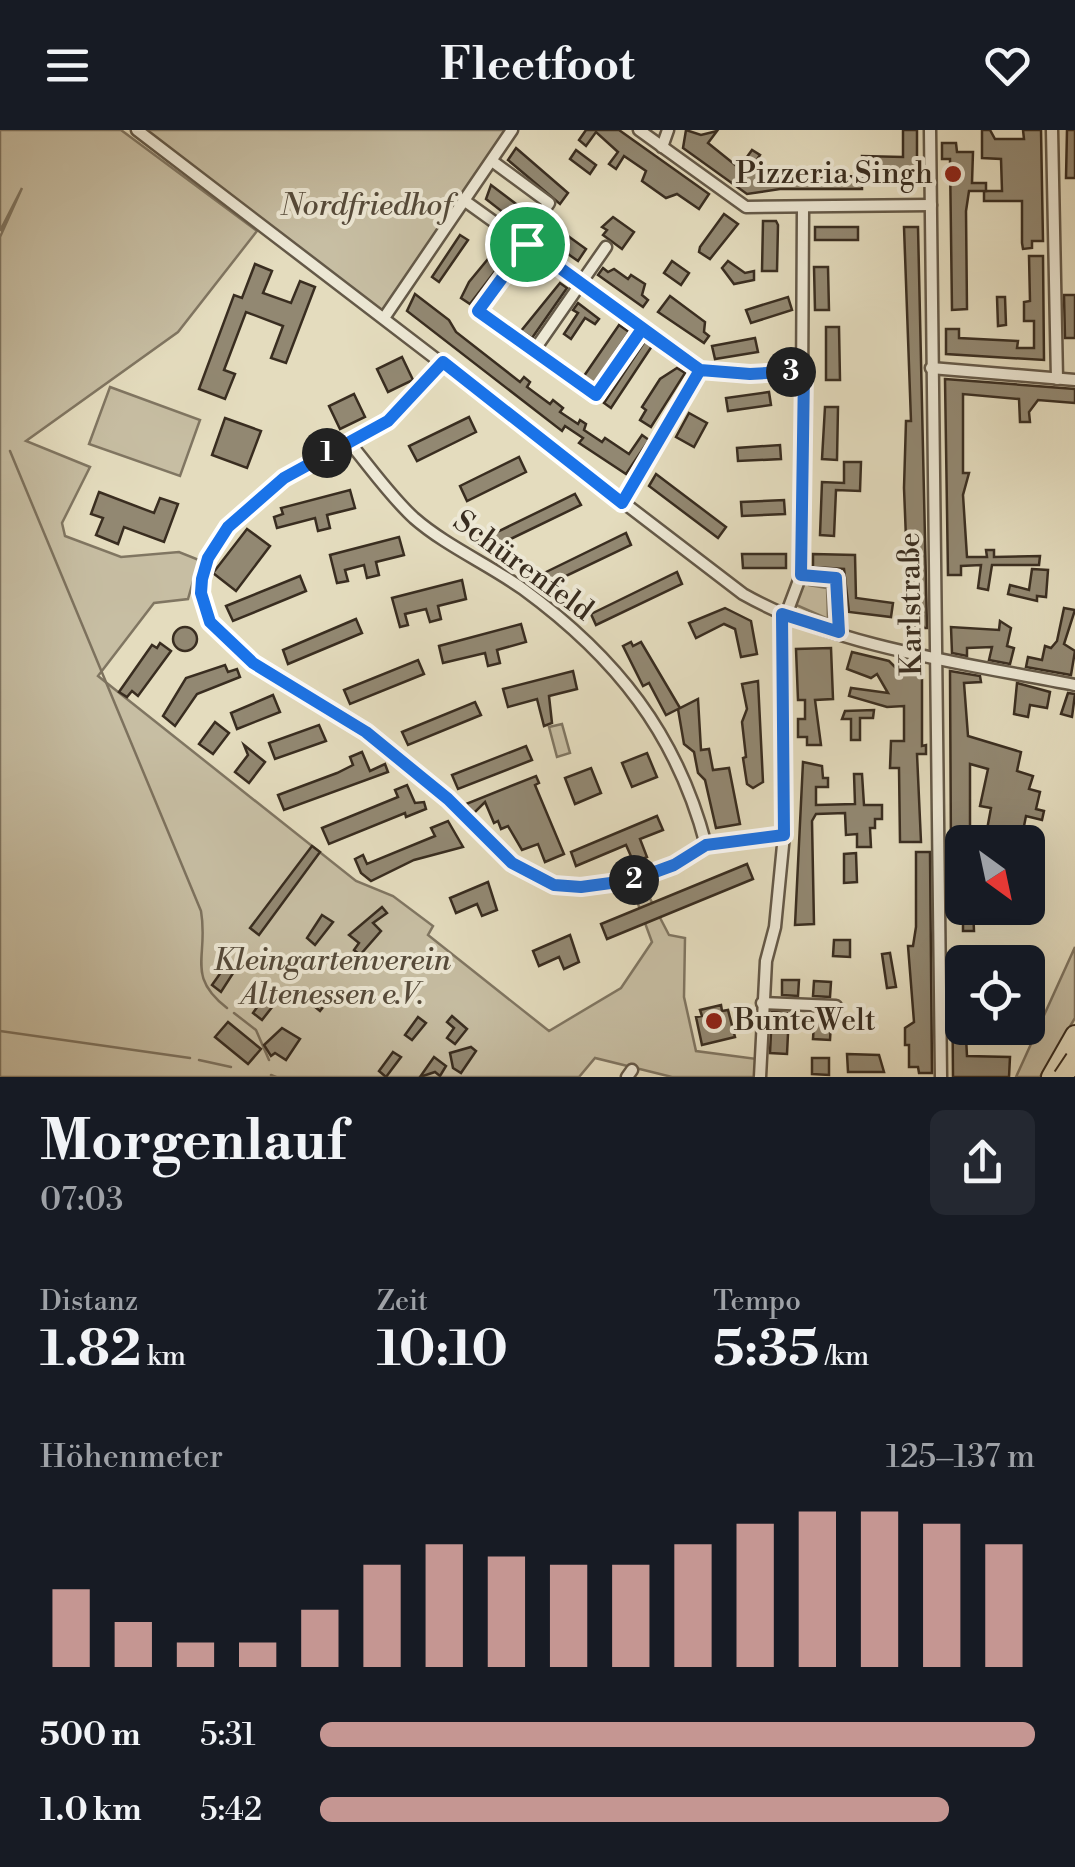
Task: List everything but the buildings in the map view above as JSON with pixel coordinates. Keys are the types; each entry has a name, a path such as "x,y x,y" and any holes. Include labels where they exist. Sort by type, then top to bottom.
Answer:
{"highway":[{"path":"1063,1077 1075,1035"},
{"path":"1051,1077 1070,1056"}],"street":[{"path":"137,130 743,594 784,614 839,632 936,658 1075,685"},
{"path":"384,318 512,130"},
{"path":"639,130 746,207 803,210 931,204"},
{"path":"662,147 668,130"},
{"name":"Karlstraße","path":"930,130 941,1077"},
{"path":"1052,130 1057,379"},
{"path":"492,162 548,203 478,311 596,395 642,329"},
{"path":"465,201 700,370 750,374 804,371"},
{"path":"760,1077 766,961 775,926 784,835 784,614 801,575 803,210"},
{"path":"534,352 606,246"},
{"path":"443,362 399,412 260,496 217,541 208,558 201,593 210,622 253,663 366,732 448,799 512,863 554,885 614,884 654,874 706,845 784,835"},
{"path":"931,368 1075,380"},
{"path":"622,503 700,370"},
{"name":"Schürenfeld","path":"349,442 414,518 524,590 625,683 676,757 691,790 706,845"},
{"path":"801,575 836,578 839,632"},
{"path":"762,1003 836,1006"}],"green space":[{"name":"Kleingartenverein Altenessen e.V.","path":"0,130 121,130 257,231 178,332 26,441 90,467 62,523 65,536 121,557 179,552 199,560 188,599 154,603 98,676 356,881 393,896 433,926 428,935 549,1031 621,988 652,942 634,893 645,889 669,935 685,938 684,997 696,1051 757,1059 755,1077 672,1077 595,1058 579,1077 0,1077 0,237 22,188 0,231"},
{"name":"Nordfriedhof","path":"138,130 510,130 383,314"},
{"path":"110,387 200,420 180,476 89,444"},
{"path":"803,578 809,585 827,588 828,619 794,604"},
{"path":"562,724 570,753 557,757 549,727"},
{"path":"1075,947 1075,1018 1040,1077 1016,1077 1031,1045 1045,1045 1045,1013"}],"waterway":[{"path":"10,451 201,911 202,975 214,996 227,1008"},
{"path":"234,1013 256,1030 269,1060"},
{"path":"0,1031 190,1058"},
{"path":"199,1060 231,1067"},
{"path":"271,1075 276,1077"}],"place":[{"name":"Pizzeria Singh","path":"953,174"},
{"name":"BunteWelt","path":"714,1021"}],"route":[{"path":"527,244 478,311 596,395 642,329 700,370 750,374 804,371 801,575 836,578 839,632 782,614 784,835 706,845 654,874 614,884 554,885 512,863 448,799 366,732 235,650 210,622 201,593 208,558 217,541 248,506 316,459 388,421 412,400 443,362 622,503 700,370 527,244"}]}
